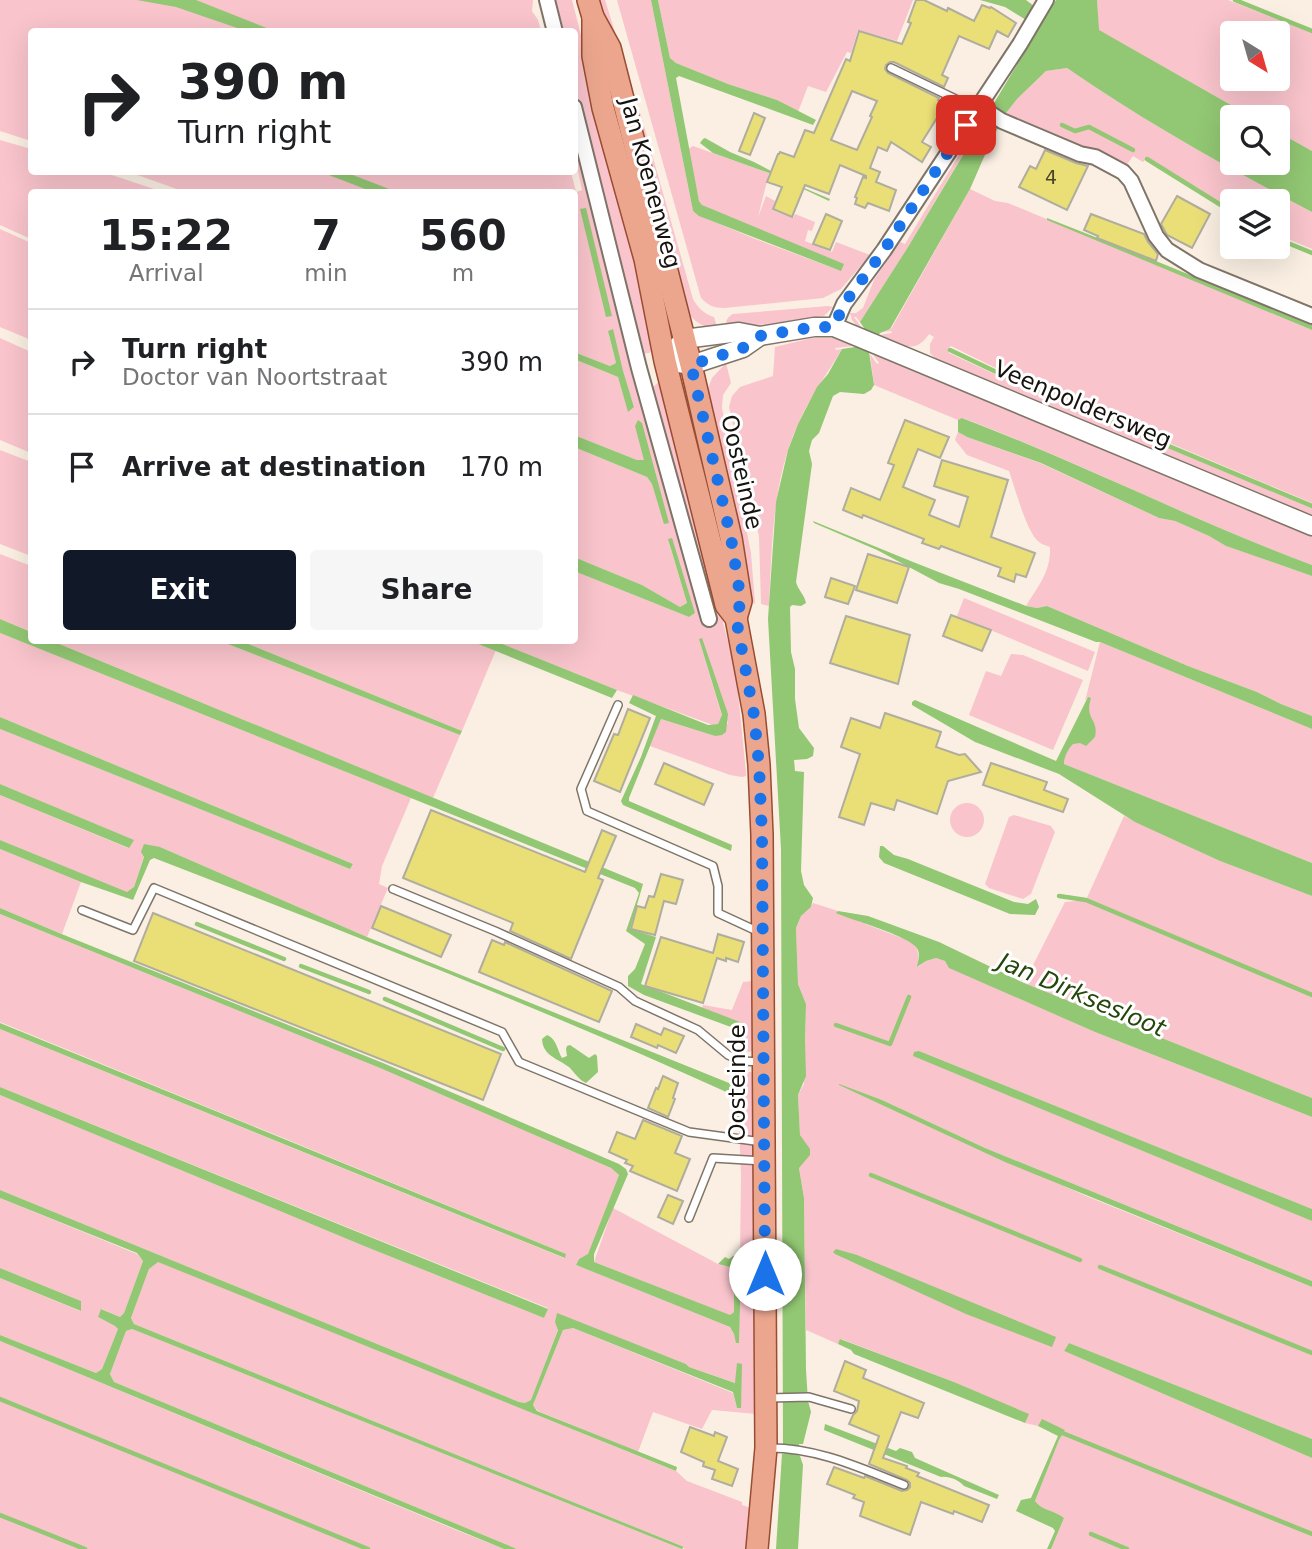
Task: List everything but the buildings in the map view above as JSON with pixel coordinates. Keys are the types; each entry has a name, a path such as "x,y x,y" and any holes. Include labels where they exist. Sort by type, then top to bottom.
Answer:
{"main road":[{"name":"Jan Koenenweg","path":"590,8 610,48 684,339"},
{"name":"Jan Koenenweg","path":"590,8 593,56 603,108 645,259 666,361"},
{"name":"Oosteinde","path":"684,339 731,538 741,601 736,618 754,715 759,765 764,1152 776,1448 757,1549"},
{"name":"Oosteinde","path":"666,361 726,605 736,618"}],"street":[{"path":"547,0 554,28"},
{"path":"666,361 684,339 739,332 760,336 814,327 834,327 844,304 983,109 1042,7"},
{"path":"983,109 1002,121 1080,154 1095,157 1123,172 1131,181 1156,236 1167,250 1184,261 1199,270 1312,316"},
{"path":"578,123 639,368 709,619"},
{"name":"Veenpoldersweg","path":"834,327 1312,526"},
{"path":"639,368 666,361 691,365 743,348 760,336"}],"lane":[{"path":"891,68 966,104 983,109"},
{"path":"618,705 581,789 587,811 713,866 719,886 718,913 762,933"},
{"path":"82,910 133,930 154,888 502,1032 519,1062 689,1132 764,1152"},
{"path":"393,889 619,987 635,1001 698,1030 728,1055 741,1061 763,1062"},
{"path":"689,1218 713,1158 764,1152"},
{"path":"773,1398 809,1397 850,1409"},
{"path":"776,1448 828,1456 904,1485"}],"shaded area":[{"path":"0,0 533,0 532,11 540,28 28,28 28,140 0,131"},
{"path":"137,0 196,0 266,28 237,28 176,7"},
{"path":"551,0 572,0 641,269 657,347 649,353 641,354 578,106 578,28 558,28"},
{"path":"600,0 605,0 693,299 702,310 714,317 718,330 695,320 679,301 638,120"},
{"path":"617,0 651,0 693,211 753,238 841,271 702,205 688,149 693,146 769,173 758,217 766,196 775,201 772,210 793,218 795,214 815,222 812,231 808,230 805,241 832,252 836,242 870,255 841,289 823,298 724,308 711,306 701,298"},
{"path":"651,0 658,0 670,58 676,63 777,100 816,120 813,125 679,76 676,78 699,201 702,205 844,264 841,271 699,216 693,211"},
{"path":"658,0 913,0 897,41 858,30 851,53 847,52 826,92 808,86 798,112 777,100 676,63 670,58"},
{"path":"980,0 1026,0 1046,15 1056,0 1097,0 1099,30 1231,105 1220,105 1220,163 1126,107 1067,68 1046,71 1003,117 970,189 890,329 880,333 869,352 874,385 871,390 864,394 840,392 833,396 819,433 812,440 809,451 812,464 796,582 806,603 790,607 791,652 795,669 799,728 814,748 813,756 794,760 795,771 804,772 801,871 804,885 813,898 811,907 801,916 796,928 798,984 806,1004 806,1076 798,1095 800,1135 810,1149 810,1155 799,1168 804,1198 806,1370 811,1412 803,1444 799,1444 798,1455 803,1465 798,1549 776,1549 782,1454 786,1453 786,1445 783,1444 781,849 768,619 776,502 788,450 817,387 842,349 855,347 864,328 860,322 1039,28 1005,7"},
{"path":"1097,0 1228,0 1281,21 1220,21 1220,91 1290,91 1290,24 1312,33 1312,151 1290,139 1290,105 1231,105 1098,30"},
{"path":"1067,68 1126,107 1220,163 1220,175 1242,175 1268,189 1220,189 1220,203 1147,158 1143,162 1133,156 1125,167 1003,117 1046,71"},
{"path":"982,117 985,117 860,322 854,317 862,328 859,329 850,313 856,313 863,308 874,280 900,242 905,244"},
{"path":"705,138 830,199 829,201 769,173 713,153 700,143"},
{"path":"1290,139 1312,151 1312,212 1290,200 1290,189 1268,189 1242,175 1290,175"},
{"path":"0,140 28,148 28,175 112,175 154,189 28,189 28,238 0,225"},
{"path":"578,144 650,396 653,387 661,380 736,673 746,776 730,775 650,746 661,719 715,736 728,723 699,639 722,716 718,724 713,725 502,644 578,644 578,573 689,617 695,613 668,540 687,603 680,607 642,585 578,559 578,449 647,477 652,484 664,524 635,426 645,460 637,460 578,437 578,361 618,377 628,411 634,406 608,332 616,363 610,366 578,354 578,191 582,190 578,172"},
{"path":"137,175 572,175 575,189 177,189"},
{"path":"329,175 353,175 389,189 365,189"},
{"path":"970,189 1312,330 1312,503 1020,380 951,346 948,348 949,353 1029,390 1312,508 1312,517 938,361 930,353 930,344 934,337 929,334 924,341 912,346 900,345 880,336 892,333 880,332 891,329"},
{"path":"1290,200 1312,212 1312,249 1290,240"},
{"path":"586,208 612,316 606,317 580,209"},
{"path":"1047,220 1312,325 1312,330"},
{"path":"0,229 28,242 28,339 0,327"},
{"path":"833,307 824,316 726,327 727,319 733,314"},
{"path":"613,329 634,407 628,412 618,377 578,361 578,354 610,366 616,363 608,331"},
{"path":"0,338 28,351 28,452 0,440"},
{"path":"812,338 835,338 854,344 835,348 842,349 808,404 789,446 775,513 769,606 761,604 759,536 729,407 732,396 740,387 773,376 775,347"},
{"path":"873,351 1312,535 1312,565 1224,530 1007,435 963,418 958,420 874,385 870,354 877,364 879,363"},
{"path":"726,363 731,383 723,395 722,408 751,553 755,604 749,599 707,391 712,378"},
{"path":"962,418 1312,565 1312,576 1226,546 1209,536 1175,521 1159,518 1041,463 967,437 958,432 958,420"},
{"path":"638,420 642,423 669,523 664,524 652,484 647,477 578,449 578,437 637,460 644,460 635,426"},
{"path":"958,432 1040,463 1159,518 1175,521 1209,536 1226,546 1312,576 1312,716 1047,606 1026,606 1046,571 1050,547 1039,542 1032,533 1009,471 967,455 955,440"},
{"path":"0,450 28,461 28,555 0,544"},
{"path":"813,521 1026,606 1047,606 1257,692 1312,716 1312,729 1100,642 939,583 877,550"},
{"path":"672,538 695,613 689,617 578,573 578,559 642,585 680,607 687,603 668,539"},
{"path":"0,554 28,565 28,631 0,619"},
{"path":"964,598 1095,652 1088,671 957,616"},
{"path":"0,619 28,631 28,644 59,644 643,884 630,929 656,937 641,984 740,1022 746,1030 746,1051 741,1051 739,1030 644,995 628,986 628,976 635,969 645,944 626,931 639,893 635,888 0,633"},
{"path":"0,633 411,798 382,866 379,884 388,888 367,937 160,847 144,856 134,887 127,893 0,840 0,795 128,848 133,840 0,784 0,729 350,869 353,864 0,717"},
{"path":"702,638 728,714 726,732 715,736 661,719 629,801 732,845 731,851 623,805 621,801 656,716 629,703 633,695 708,725 718,724 722,715 699,639"},
{"path":"1100,642 1312,729 1312,863 1064,764 1069,748 1073,743 1080,743 1093,721 1088,714 1088,697 1085,701"},
{"path":"59,644 228,644 460,735 433,798"},
{"path":"228,644 248,644 462,731 460,735"},
{"path":"248,644 481,644 496,650 462,731"},
{"path":"478,644 502,644 617,690 612,698"},
{"path":"1011,654 1023,655 1083,680 1053,750 969,715 986,671 1001,676"},
{"path":"1088,697 1091,698 1089,711 1095,726 1095,737 1086,746 1073,744 1064,764 1312,863 1312,896 1220,861 1135,822 1059,774 975,742 912,705 915,700 1056,761"},
{"path":"0,717 353,864 350,869 0,729"},
{"path":"0,784 134,840 129,848 0,795"},
{"path":"967,803 979,808 984,820 979,832 967,837 955,832 950,820 955,808"},
{"path":"1014,815 1051,826 1055,832 1031,894 1023,899 989,888 985,884 1009,817"},
{"path":"1124,816 1220,861 1312,896 1312,1098 1024,983 1065,902 1086,900"},
{"path":"0,840 127,892 134,887 144,857 141,852 144,844 160,847 367,937 729,1083 740,1079 740,1072 747,1072 746,1097 739,1102 739,1125 734,1125 733,1095 445,972 154,858 150,860 133,900 0,849"},
{"path":"880,846 894,855 1014,902 1028,904 1036,899 1039,907 1035,915 1010,914 884,863 879,857"},
{"path":"0,849 81,882 62,934 0,908"},
{"path":"813,903 912,942 917,951 918,967 936,958 945,961 950,968 1095,1032 1312,1117 1312,1209 919,1051 914,1056 1312,1221 1312,1281 985,1148 882,1100 839,1085 1086,1196 1312,1287 1312,1439 1069,1343 1064,1351 1312,1458 1312,1549 1051,1549 1064,1518 1041,1507 1035,1501 1065,1430 1042,1420 1038,1426 1025,1423 1028,1414 954,1382 841,1339 838,1344 806,1330 804,1198 799,1168 802,1140 798,1095 804,1084 806,1004 798,984 796,928 801,916"},
{"path":"0,908 383,1063 619,1164 628,1174 594,1254 594,1262 730,1315 734,1312 734,1272 730,1267 718,1264 725,1257 729,1259 739,1256 739,1343 736,1343 730,1327 576,1265 579,1259 588,1254 619,1175 611,1168 380,1068 0,914"},
{"path":"838,911 868,916 939,942 1024,983 1312,1098 1312,1117 1095,1032 949,968 945,961 936,958 917,967 919,952 914,945 894,934 836,913"},
{"path":"0,914 380,1068 611,1168 619,1175 588,1255 579,1259 576,1265 730,1327 739,1343 739,1102 746,1097 747,1072 751,1072 755,1076 757,1414 712,1410 702,1429 653,1412 638,1452 538,1411 533,1405 563,1330 573,1328 733,1393 737,1408 736,1383 557,1314 558,1329 531,1401 519,1402 0,1190 0,1095 544,1318 548,1308 0,1087 0,1029 564,1258 566,1254 0,1022"},
{"path":"753,981 755,1048 750,1052 746,1051 746,1030 702,1008 703,1005 732,1010 743,982"},
{"path":"0,1023 566,1254 565,1258 0,1029"},
{"path":"547,1035 555,1042 562,1058 567,1056 566,1049 570,1045 589,1058 595,1054 598,1072 586,1083 583,1081 569,1067 548,1053 542,1039"},
{"path":"919,1051 1312,1209 1312,1221 913,1056 914,1052"},
{"path":"839,1084 882,1100 985,1148 1312,1281 1312,1287 1005,1162"},
{"path":"0,1087 548,1309 544,1318 364,1246 0,1095"},
{"path":"0,1190 519,1402 531,1400 558,1330 555,1322 557,1313 735,1383 737,1363 742,1364 741,1408 737,1408 733,1392 573,1328 563,1330 533,1405 537,1411 677,1467 676,1471 158,1262 149,1269 131,1318 134,1324 684,1547 682,1549 132,1329 126,1331 110,1374 114,1382 517,1549 504,1549 0,1341 0,1335 96,1373 102,1369 118,1329 98,1317 101,1309 120,1317 124,1313 143,1261 137,1253 0,1198"},
{"path":"0,1198 137,1254 143,1261 124,1313 120,1317 102,1309 98,1317 118,1329 102,1369 96,1373 0,1335 0,1278 80,1311 81,1301 0,1268"},
{"path":"613,1208 718,1264 730,1267 734,1272 734,1312 731,1316 594,1262"},
{"path":"836,1249 857,1255 1056,1337 1052,1347 966,1314 835,1254 833,1252"},
{"path":"158,1261 676,1471 687,1481 742,1502 742,1505 753,1512 749,1549 684,1549 134,1324 131,1318 149,1269"},
{"path":"0,1268 81,1301 81,1311 0,1278"},
{"path":"132,1329 682,1549 517,1549 114,1382 110,1374 126,1331"},
{"path":"840,1339 1029,1414 1025,1423 854,1354 838,1344"},
{"path":"0,1341 456,1530 504,1549 0,1549"},
{"path":"1069,1343 1312,1439 1312,1458 1064,1351"},
{"path":"1042,1419 1065,1430 1035,1501 1041,1507 1064,1518 1051,1549 1047,1549 1055,1531 1053,1528 1016,1511 1021,1500 1031,1498 1058,1436 1038,1426"},
{"path":"825,1424 896,1451 900,1448 912,1452 915,1458 999,1495 997,1499 964,1486 954,1479 941,1477 824,1430"}],"waterway":[{"path":"1235,0 1312,31"},
{"path":"1062,125 1075,131 1089,127 1133,150"},
{"path":"1147,159 1220,205"},
{"path":"1290,244 1312,253"},
{"path":"950,350 1030,388 1312,506"},
{"path":"1059,896 1086,900 1312,995"},
{"path":"197,924 284,959"},
{"path":"301,966 369,992"},
{"path":"836,1025 890,1044 909,997"},
{"path":"385,999 503,1049"},
{"path":"871,1175 1080,1260"},
{"path":"1100,1267 1312,1353"},
{"path":"0,1399 368,1549"},
{"path":"1060,1432 1312,1534"},
{"path":"0,1515 85,1549"},
{"path":"1091,1534 1127,1549"}],"route":[{"path":"765,1274 762,835 759,765 754,715 736,618 741,601 731,538 691,365 743,348 760,336 814,327 834,327 844,304 884,250 966,125"}],"water label":[{"name":"Jan Dirksesloot","path":"1082,995"}]}
